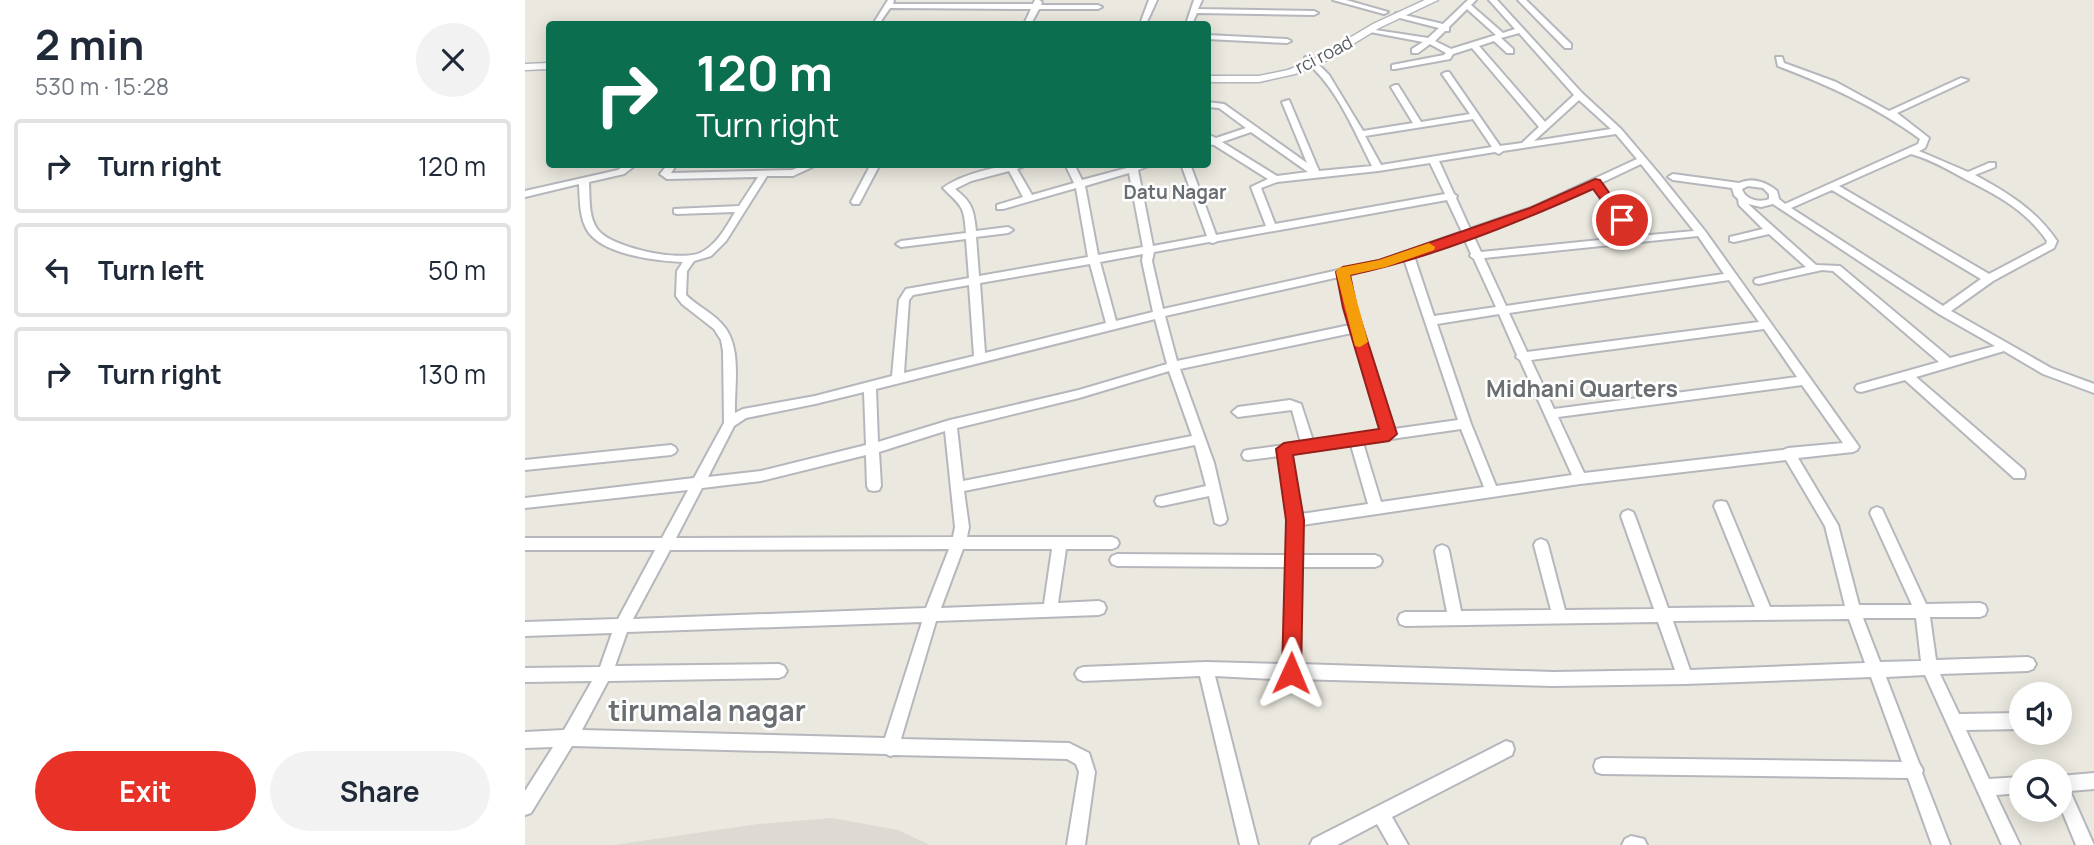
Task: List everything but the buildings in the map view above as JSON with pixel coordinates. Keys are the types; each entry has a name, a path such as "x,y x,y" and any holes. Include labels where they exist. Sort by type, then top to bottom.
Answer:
{"main road":[{"name":"rci road","path":"1211,73 1261,71 1311,61 1385,13 1411,0"},
{"name":"rci road","path":"1211,79 1259,79 1291,72 1433,0"},
{"path":"525,65 546,64"}],"street":[{"path":"1144,21 1153,0"},
{"path":"1190,21 1198,0"},
{"path":"1237,13 1241,0"},
{"path":"1337,0 1385,13"},
{"path":"1377,0 1385,13"},
{"path":"1295,520 1580,479 1853,447 1701,233 1643,160 1618,131 1579,95 1493,0"},
{"path":"1522,0 1568,46"},
{"path":"1415,51 1445,28 1470,2 1510,51"},
{"path":"878,21 890,3 1038,3 1098,7"},
{"path":"1029,21 1038,3"},
{"path":"1193,11 1314,13"},
{"path":"1399,15 1445,28"},
{"path":"1395,67 1447,57 1450,52 1520,30"},
{"path":"1369,31 1430,41 1450,52"},
{"path":"1211,37 1287,41"},
{"path":"1473,44 1544,127"},
{"path":"1739,186 1737,192 1743,198 1760,204 1779,204 1832,186 1922,146 1925,138 1920,132 1891,115 1833,84 1781,64 1779,59"},
{"path":"1311,61 1378,168"},
{"path":"1446,74 1499,151"},
{"path":"1891,115 1894,111 1964,80"},
{"path":"1395,87 1419,125"},
{"path":"1525,145 1579,95"},
{"path":"1286,102 1317,174"},
{"path":"1211,105 1221,106 1317,174"},
{"path":"1359,134 1476,116"},
{"path":"1211,141 1254,128"},
{"path":"1272,229 1256,187 1275,179 1378,168 1618,131"},
{"path":"1211,142 1275,179"},
{"path":"1910,151 1966,176 2020,205 2052,242 2050,246 1989,279 1943,311"},
{"path":"1433,159 1452,196 1475,256 1580,479"},
{"path":"525,807 605,673 616,650 622,626 730,423 743,414 815,400 1159,314 1381,264 1534,211 1643,160"},
{"path":"1966,176 1991,165"},
{"path":"525,194 621,172 627,168"},
{"path":"670,168 665,174 667,176 793,173 805,168"},
{"path":"856,202 874,168"},
{"path":"977,168 982,174"},
{"path":"980,360 969,211 961,198 948,188 982,174 1011,168 1029,199"},
{"path":"1071,168 1080,185 1094,260 1112,327"},
{"path":"1000,207 1080,185 1128,168"},
{"path":"1131,168 1149,250 1147,261 1159,314 1173,366 1200,439 1220,519"},
{"path":"1186,168 1213,240"},
{"path":"584,180 586,214 594,231 603,240 621,249 690,260 707,253 718,243 764,174"},
{"path":"1673,177 1739,186 1747,183 1760,184 1771,189 1779,204 1943,311 2047,371 2094,389"},
{"path":"1595,183 1636,239"},
{"path":"1832,186 1989,279"},
{"path":"898,379 906,295 915,291 1452,196"},
{"path":"1743,198 1744,206 1814,269"},
{"path":"677,211 740,209"},
{"path":"901,244 1008,230"},
{"path":"1734,239 1771,230"},
{"path":"1475,256 1701,233"},
{"path":"1408,255 1465,424 1492,491"},
{"path":"690,260 682,271 681,296 692,309 713,322 724,334 729,368 727,407 730,423"},
{"path":"1759,281 1829,266 1836,268 1948,363"},
{"path":"1343,272 1356,328 1389,434"},
{"path":"1429,321 1732,276"},
{"path":"1522,357 1767,325"},
{"path":"525,503 701,480 761,475 872,449 950,425 1079,394 1173,366 1356,328"},
{"path":"1861,388 2005,347"},
{"path":"1907,375 2019,474"},
{"path":"1549,414 1806,380"},
{"path":"870,386 874,486"},
{"path":"1238,412 1290,405 1297,407 1308,446"},
{"path":"1248,456 1465,424"},
{"path":"890,748 931,615 960,542 962,527 950,425"},
{"path":"957,487 1200,439"},
{"path":"1355,439 1376,508"},
{"path":"1284,449 1295,520 1291,673"},
{"path":"525,465 671,450"},
{"path":"1788,453 1831,525 1853,610 1941,845"},
{"path":"1162,502 1214,490"},
{"path":"1721,506 1765,613"},
{"path":"1877,513 1922,611 1930,669 2011,845"},
{"path":"1628,516 1685,677"},
{"path":"1050,610 1059,543"},
{"path":"525,544 1112,543"},
{"path":"1541,545 1560,617"},
{"path":"1442,551 1455,618"},
{"path":"1117,560 1375,561"},
{"path":"525,629 1099,608"},
{"path":"1405,619 1980,610"},
{"path":"1083,674 1206,669 1553,679 1685,677 2028,664"},
{"path":"1206,669 1249,845"},
{"path":"525,675 779,671"},
{"path":"1954,722 2009,721"},
{"path":"525,740 566,738 1069,751 1083,759 1087,772 1076,845"},
{"path":"1319,845 1506,749"},
{"path":"1602,766 1915,770"},
{"path":"2072,785 2093,784"},
{"path":"1985,787 2009,786"},
{"path":"1381,814 1399,845"},
{"path":"2072,814 2085,845"},
{"path":"1630,845 1638,845"}],"shaded area":[{"path":"832,818 898,830 930,845 614,845 758,824"}],"slow traffic":[{"path":"1360,342 1343,272 1381,264 1429,247"}],"district":[{"name":"Datu Nagar","path":"1175,192"},
{"name":"Midhani Quarters","path":"1582,389"},
{"name":"tirumala nagar","path":"707,711"}],"route":[{"path":"1291,673 1295,520 1284,449 1389,434 1350,308 1343,272 1381,264 1534,211 1595,183 1622,220"}]}
